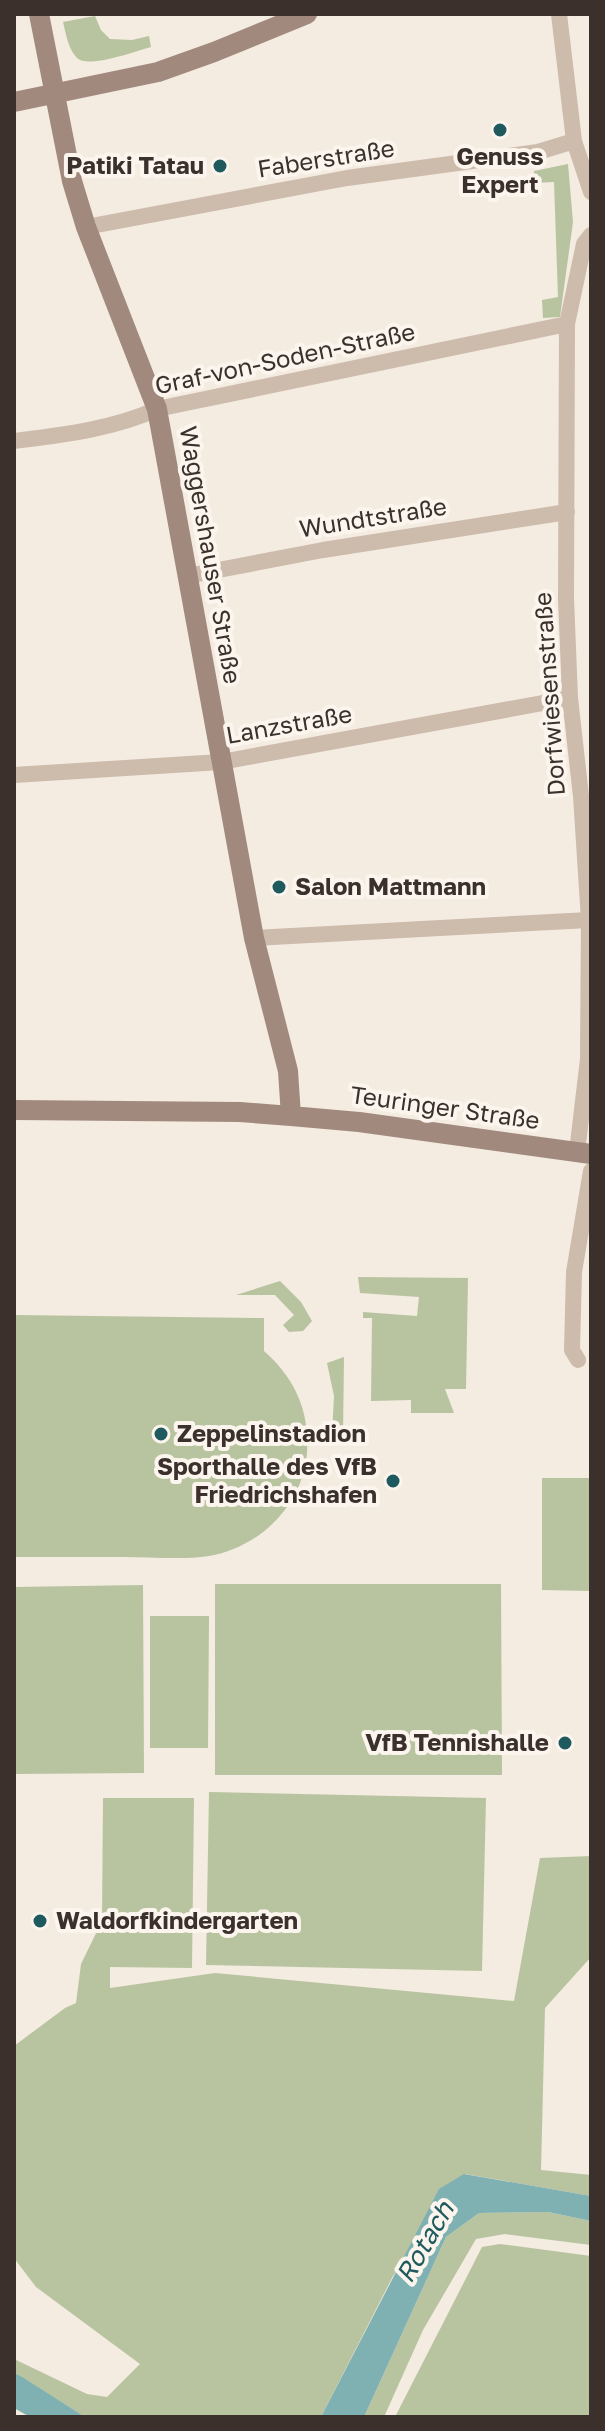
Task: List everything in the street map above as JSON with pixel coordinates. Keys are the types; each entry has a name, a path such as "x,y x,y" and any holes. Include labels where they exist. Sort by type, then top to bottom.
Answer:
{"street":[{"name":"Waggershauser Straße","path":"39,14 72,181 86,227 157,409 254,938 288,1071 291,1116"},
{"path":"14,102 158,72 307,14"},
{"path":"559,14 574,141 591,192"},
{"name":"Faberstraße","path":"86,227 347,178 538,152 574,141"},
{"name":"Dorfwiesenstraße","path":"584,1153 589,920 581,796 570,698 566,598 567,324 584,244 591,235"},
{"name":"Graf-von-Soden-Straße","path":"14,441 88,429 157,409 567,324"},
{"name":"Wundtstraße","path":"187,576 323,550 567,512"},
{"name":"Lanzstraße","path":"14,775 221,762 570,698"},
{"path":"254,938 589,920"},
{"name":"Teuringer Straße","path":"14,1110 240,1112 359,1122 584,1153"},
{"path":"578,1360 572,1350 574,1272 591,1171"}],"green space":[{"path":"95,16 101,30 110,39 132,40 149,36 151,47 101,60 83,61 77,58 69,46 63,22"},
{"path":"568,164 573,222 560,317 543,318 542,300 558,297 554,182 534,183 534,171"},
{"path":"358,1277 468,1278 466,1389 445,1389 454,1413 411,1413 411,1400 371,1401 372,1318 363,1318 363,1312 417,1316 419,1297 360,1293"},
{"path":"280,1281 301,1302 312,1321 303,1331 289,1332 283,1325 294,1315 275,1295 236,1295"},
{"name":"Zeppelinstadion","path":"14,1315 264,1318 264,1351 292,1384 306,1424 304,1472 287,1506 261,1534 245,1544 209,1556 14,1557"},
{"path":"344,1357 343,1434 332,1435 334,1396 327,1363"},
{"path":"542,1478 591,1478 591,1591 542,1590"},
{"path":"215,1584 501,1584 502,1775 215,1775"},
{"path":"143,1585 144,1773 14,1774 14,1587"},
{"path":"150,1616 209,1616 208,1748 150,1748"},
{"path":"209,1792 486,1798 482,1971 206,1965"},
{"path":"103,1798 194,1798 192,1968 110,1967 110,1988 215,1973 514,2001 540,1858 591,1856 591,1957 545,2008 541,2170 591,2175 591,2196 465,2174 393,2276 321,2417 85,2417 14,2373 14,2359 87,2394 107,2397 140,2364 36,2287 14,2258 14,2046 76,2003 81,1964 102,1921"},
{"path":"548,2212 591,2221 591,2245 505,2234 476,2239 423,2330 384,2417 364,2417 446,2237 479,2213"},
{"path":"500,2244 591,2256 591,2417 395,2417 482,2247"}],"water":[{"name":"Rotach","path":"464,2174 591,2196 591,2221 548,2212 479,2213 446,2237 364,2417 321,2417 439,2189"},
{"path":"14,2373 85,2417 30,2417 14,2408"}],"place":[{"name":"Genuss Expert","path":"500,130"},
{"name":"Patiki Tatau","path":"220,166"},
{"name":"Salon Mattmann","path":"279,887"},
{"name":"Zeppelinstadion","path":"161,1434"},
{"name":"Sporthalle des VfB Friedrichshafen","path":"393,1481"},
{"name":"VfB Tennishalle","path":"565,1743"},
{"name":"Waldorfkindergarten","path":"40,1921"}]}
